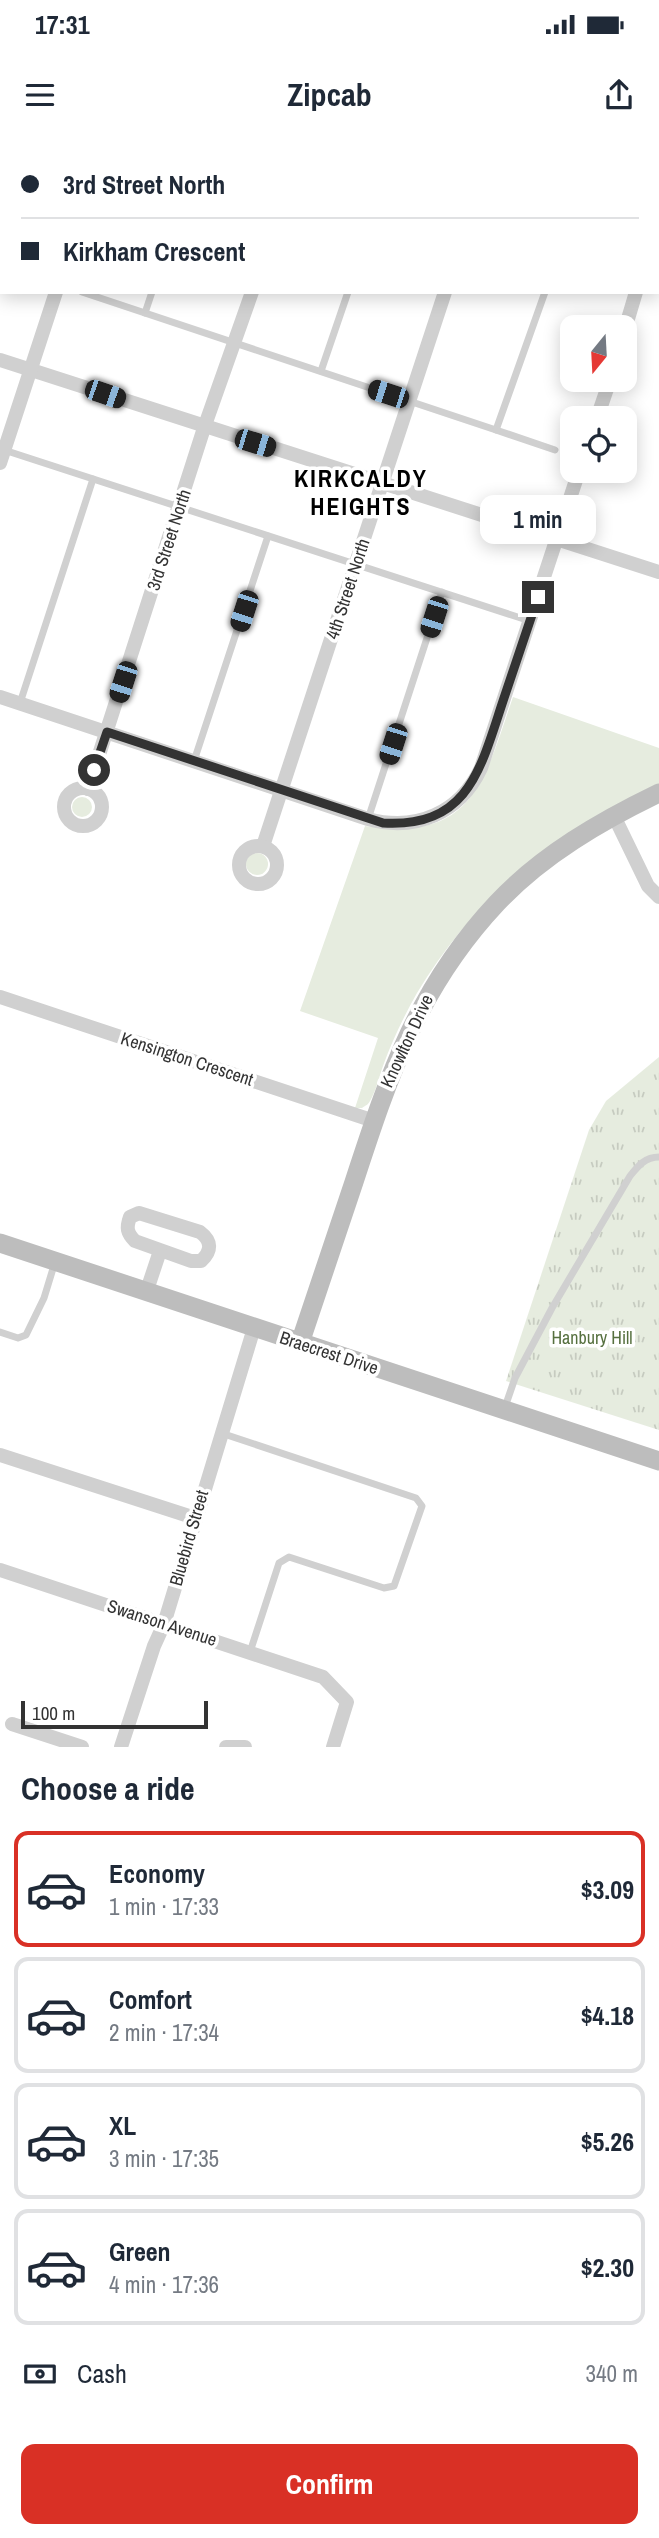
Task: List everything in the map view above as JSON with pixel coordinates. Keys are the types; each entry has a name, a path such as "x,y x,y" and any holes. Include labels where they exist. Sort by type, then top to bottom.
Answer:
{"street":[{"path":"1,454 55,294"},
{"name":"3rd Street North","path":"88,789 181,508 204,428 251,294"},
{"name":"4th Street North","path":"263,846 444,294"},
{"path":"629,315 635,294"},
{"path":"0,359 204,428 383,482 659,572"},
{"path":"0,697 368,819 383,823 414,823 449,809 465,795 481,768 575,483"},
{"name":"Knowlton Drive","path":"300,1343 374,1121 396,1059 417,1013 473,930 522,880 566,846 659,793"},
{"path":"614,817 648,886 659,897"},
{"name":"Kensington Crescent","path":"0,998 374,1121"},
{"path":"139,1213 147,1214 200,1232 207,1237 210,1246 201,1261 160,1251 135,1241 128,1234 130,1217 139,1213"},
{"name":"Braecrest Drive","path":"0,1243 659,1461"},
{"path":"146,1293 160,1251"},
{"name":"Bluebird Street","path":"121,1747 154,1646 164,1624 254,1328"},
{"path":"0,1455 195,1518"},
{"name":"Swanson Avenue","path":"0,1570 323,1677 347,1702 333,1747"},
{"path":"12,1724 82,1747"},
{"path":"226,1747 244,1747"}],"lane":[{"path":"88,294 555,450"},
{"path":"145,313 151,294"},
{"path":"321,371 347,294"},
{"path":"496,430 544,294"},
{"path":"1,454 93,479 530,621"},
{"path":"20,703 93,479"},
{"path":"194,761 268,536"},
{"path":"368,819 442,592"},
{"path":"504,1411 515,1378 552,1308 630,1176 639,1164 651,1157 659,1157"},
{"path":"0,1332 18,1338 26,1335 44,1298 55,1261"},
{"path":"221,1433 416,1498 422,1506 394,1586 384,1588 289,1557 279,1563 250,1653"}],"green space":[{"path":"513,697 659,748 659,784 621,803 553,846 493,896 440,957 417,993 394,1038 372,1097 362,1108 355,1108 378,1038 300,1011 365,826 401,829 430,825 452,815 469,799 482,779"},
{"path":"78,797 86,797 92,807 86,817 78,817 72,811 72,803"},
{"path":"257,853 265,856 268,864 265,872 257,875 249,872 246,864 249,856"},
{"name":"Hanbury Hill","path":"659,1057 659,1430 506,1381 589,1130 606,1101"}],"district":[{"name":"KIRKCALDY HEIGHTS","path":"361,493"}],"route":[{"path":"94,770 107,732 383,823 414,823 431,818 449,809 475,782 538,597"}]}
